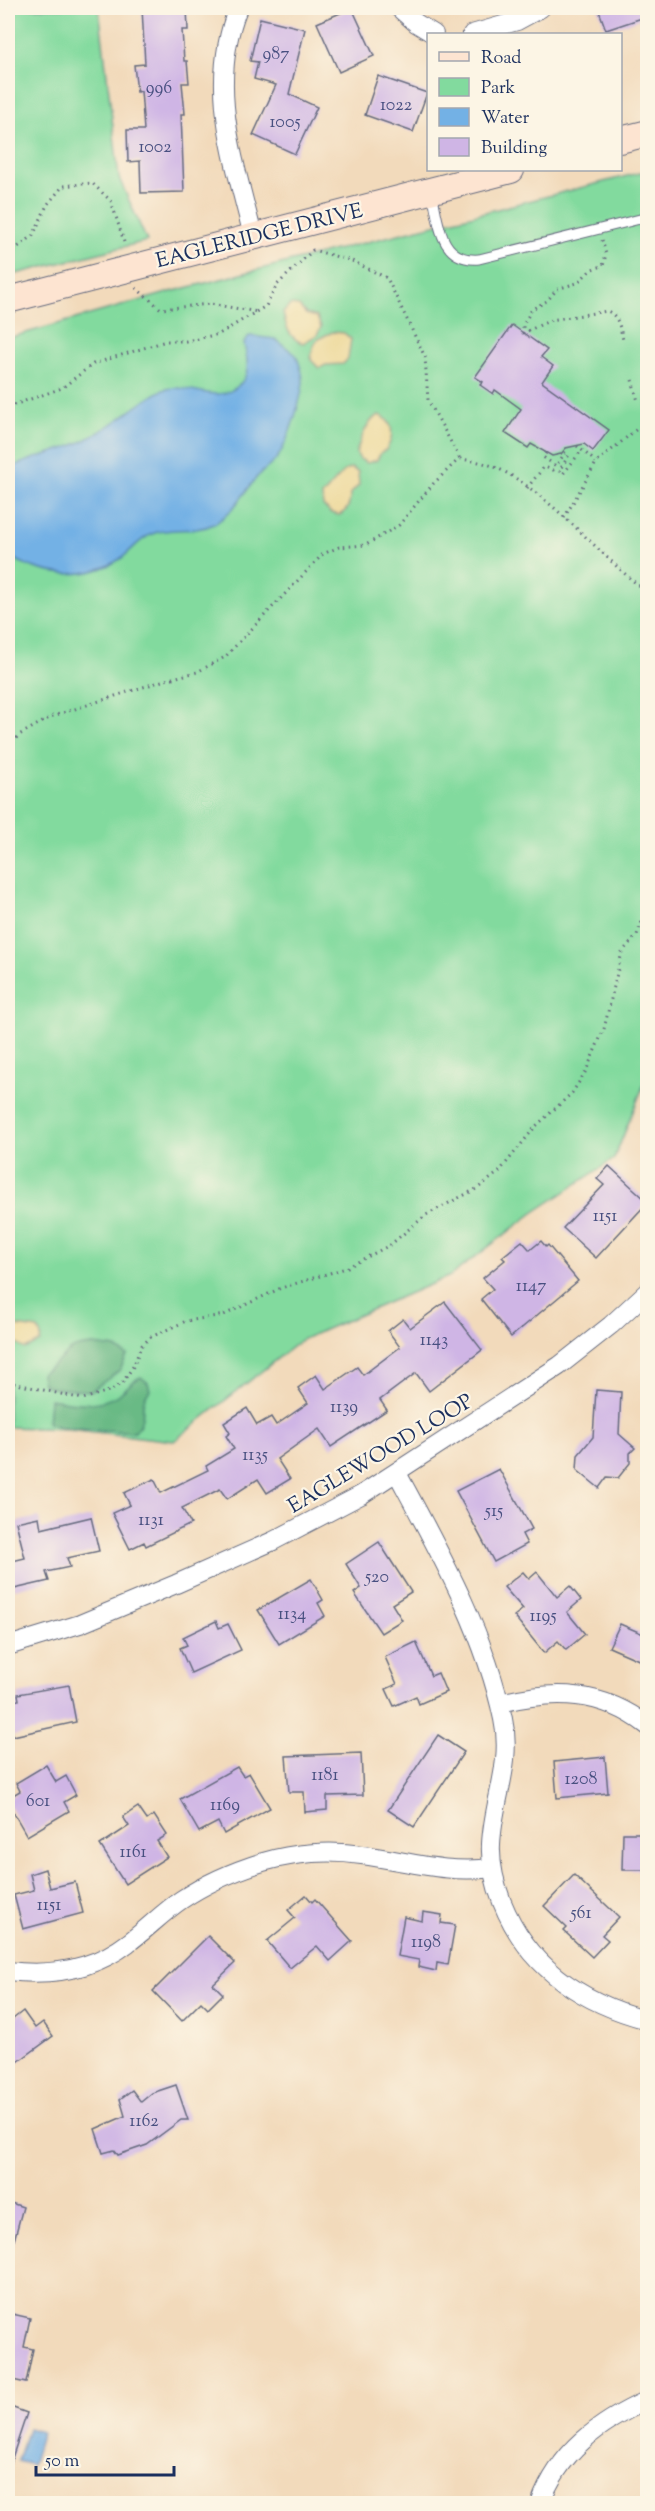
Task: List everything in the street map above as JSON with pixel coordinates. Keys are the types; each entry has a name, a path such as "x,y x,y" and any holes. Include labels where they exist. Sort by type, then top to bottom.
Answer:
{"main road":[{"path":"622,140 648,133"},
{"name":"EAGLERIDGE DRIVE","path":"8,300 507,171"}],"street":[{"path":"238,8 223,60 223,99 225,119 253,236"},
{"path":"399,8 416,23 432,33"},
{"path":"475,33 517,21 541,8"},
{"name":"EAGLEWOOD LOOP","path":"8,1646 80,1624 262,1546 318,1519 397,1473 560,1366 611,1325 648,1291"},
{"path":"397,1473 434,1540 455,1586 500,1702 507,1742 491,1843 492,1868 508,1916 519,1936 542,1965 563,1983 587,1997 648,2020"},
{"path":"500,1702 546,1694 584,1697 618,1708 648,1726"},
{"path":"8,1971 54,1973 90,1964 110,1956 199,1889 223,1877 265,1862 313,1854 338,1853 361,1854 458,1871 492,1868"},
{"path":"540,2504 557,2468 573,2449 605,2422 648,2400"}],"lane":[{"path":"431,190 444,242 448,249 463,259 479,260 648,217"}],"path":[{"path":"8,252 33,236 47,204 63,186 92,183 111,201 124,242"},
{"path":"599,229 606,254 603,266 592,269 577,283 557,289 547,301 532,309 523,325 523,333 551,320 607,311 614,314 618,320 624,343"},
{"path":"8,407 62,388 93,363 166,341 186,341 219,334 266,306 278,285 313,250 352,261 387,278 425,357 428,400 460,459"},
{"path":"135,283 137,291 161,309 210,304 258,312"},
{"path":"632,380 638,401"},
{"path":"564,518 596,463 638,428"},
{"path":"577,446 596,463"},
{"path":"527,488 544,467 553,470 565,453 569,455 559,471 563,474 582,450"},
{"path":"546,453 543,457 556,466"},
{"path":"460,459 484,463 515,478 564,518 626,577 648,593"},
{"path":"8,747 19,735 53,716 197,672 225,657 323,554 339,547 366,545 399,525 433,484 460,459"},
{"path":"8,1382 83,1399 112,1390 123,1382 134,1365 141,1346 151,1337 186,1321 224,1315 281,1288 346,1268 390,1245 426,1215 478,1188 500,1172 535,1127 572,1093 586,1071 604,1029 622,952 637,935 648,904"}],"green space":[{"path":"8,8 99,8 119,178 147,241 8,276"},
{"path":"647,171 648,1074 614,1159 533,1213 450,1276 301,1340 174,1441 68,1429 8,1427 8,338 174,291"},
{"path":"93,1345 116,1348 127,1355 120,1370 91,1391 52,1388 43,1384 41,1374 69,1352 75,1348"},
{"path":"141,1377 148,1383 150,1390 144,1400 142,1419 135,1432 60,1427 48,1423 50,1399 76,1403 103,1401 119,1394"}],"sand":[{"path":"290,305 299,306 306,314 317,317 321,327 317,335 303,343 291,335 283,313"},
{"path":"333,332 344,333 351,339 348,359 343,364 326,365 319,368 311,360 314,345 323,336"},
{"path":"379,415 388,421 392,430 391,440 377,460 367,463 356,453 371,421"},
{"path":"351,468 358,472 359,485 350,494 349,504 345,511 339,515 331,513 323,506 322,496 344,471"},
{"path":"8,1321 16,1326 38,1329 41,1336 40,1342 25,1349 17,1344 8,1344"}],"water":[{"path":"249,336 275,339 296,355 303,381 293,421 281,452 227,514 206,527 167,530 152,534 120,559 92,571 63,574 49,572 34,568 8,555 8,469 89,438 163,390 182,388 211,394 229,392 238,386 247,371 244,343"},
{"path":"28,2428 42,2432 32,2465 18,2461"}],"building":[{"path":"142,8 187,8 188,30 182,30 184,61 187,61 189,83 182,83 185,114 181,114 184,192 141,193 140,161 128,162 127,130 144,130 141,91 137,92 134,65 145,64"},
{"path":"352,8 374,56 339,72 317,23"},
{"path":"598,8 648,8 648,16 606,30"},
{"path":"260,18 305,29 289,94 317,107 295,154 253,135 276,85 254,79 258,62 250,61"},
{"path":"378,76 427,93 413,132 365,115"},
{"path":"512,325 547,350 541,357 553,366 542,382 609,430 593,451 584,444 566,448 561,454 552,456 531,444 528,448 505,433 521,409 495,390 493,394 480,385 483,382 475,377"},
{"path":"609,1166 648,1202 596,1258 563,1228 604,1185 597,1179"},
{"path":"522,1241 530,1250 541,1241 546,1247 548,1245 578,1281 511,1337 481,1299 493,1289 483,1278 505,1260 502,1257"},
{"path":"445,1302 482,1350 429,1391 416,1373 380,1400 387,1410 331,1447 319,1429 277,1459 290,1479 267,1493 258,1479 227,1499 220,1489 182,1508 191,1524 146,1546 144,1542 130,1549 112,1513 130,1505 124,1493 154,1479 161,1493 208,1470 206,1466 234,1449 226,1436 230,1433 224,1423 247,1408 257,1425 271,1417 276,1425 308,1403 298,1388 316,1375 325,1389 357,1367 363,1375 400,1347 388,1331 403,1319 410,1328"},
{"path":"596,1390 621,1392 619,1434 635,1448 630,1453 630,1463 618,1478 607,1477 599,1488 577,1470 578,1455 593,1437"},
{"path":"499,1469 532,1529 522,1534 527,1544 494,1562 456,1491"},
{"path":"39,1517 41,1529 91,1517 99,1551 67,1558 70,1567 46,1572 49,1581 14,1589 8,1562 25,1558 16,1522"},
{"path":"379,1542 411,1592 392,1604 402,1620 381,1633 354,1593 361,1588 346,1564"},
{"path":"523,1572 529,1579 537,1572 557,1597 570,1586 581,1600 567,1612 585,1634 566,1650 558,1641 544,1653 514,1616 523,1609 504,1587"},
{"path":"311,1579 323,1600 318,1603 325,1616 279,1644 258,1610"},
{"path":"216,1621 219,1628 228,1624 241,1650 191,1673 180,1648 187,1645 183,1637"},
{"path":"620,1624 648,1636 648,1664 609,1647"},
{"path":"416,1642 431,1676 438,1673 446,1692 419,1704 416,1696 394,1706 386,1689 397,1684 385,1657"},
{"path":"69,1685 76,1722 13,1736 8,1702 19,1700 18,1694"},
{"path":"438,1735 464,1752 414,1827 388,1810"},
{"path":"361,1753 363,1795 327,1796 327,1810 305,1812 304,1792 289,1792 286,1756"},
{"path":"605,1757 608,1793 557,1798 554,1762"},
{"path":"46,1765 56,1782 66,1776 76,1795 64,1802 69,1811 27,1836 8,1803 8,1798 20,1791 16,1783"},
{"path":"237,1767 243,1776 249,1773 270,1808 224,1834 218,1822 199,1832 180,1799"},
{"path":"138,1807 147,1820 154,1815 167,1835 157,1841 167,1857 125,1884 100,1845 129,1826 123,1817"},
{"path":"623,1833 648,1833 648,1870 622,1870"},
{"path":"45,1869 50,1888 75,1882 83,1913 23,1929 14,1895 34,1890 30,1874"},
{"path":"574,1875 619,1917 602,1935 608,1940 592,1957 564,1931 567,1928 544,1906"},
{"path":"306,1895 312,1902 315,1899 352,1941 330,1961 317,1946 290,1968 267,1941 295,1918 288,1910"},
{"path":"423,1912 442,1915 441,1923 455,1925 448,1965 437,1963 436,1971 418,1967 419,1960 397,1956 404,1917 422,1921"},
{"path":"208,1936 235,1963 213,1984 223,1994 208,2009 201,2002 182,2021 153,1991"},
{"path":"23,2011 35,2028 43,2022 53,2036 8,2069 8,2023"},
{"path":"176,2085 188,2120 181,2120 147,2145 118,2155 114,2150 103,2153 95,2129 125,2116 120,2099 132,2090 141,2102 152,2093"},
{"path":"8,2202 23,2207 12,2248 8,2247"},
{"path":"8,2313 30,2318 24,2347 33,2349 26,2383 8,2379"},
{"path":"8,2406 27,2413 10,2464 8,2464"}]}
